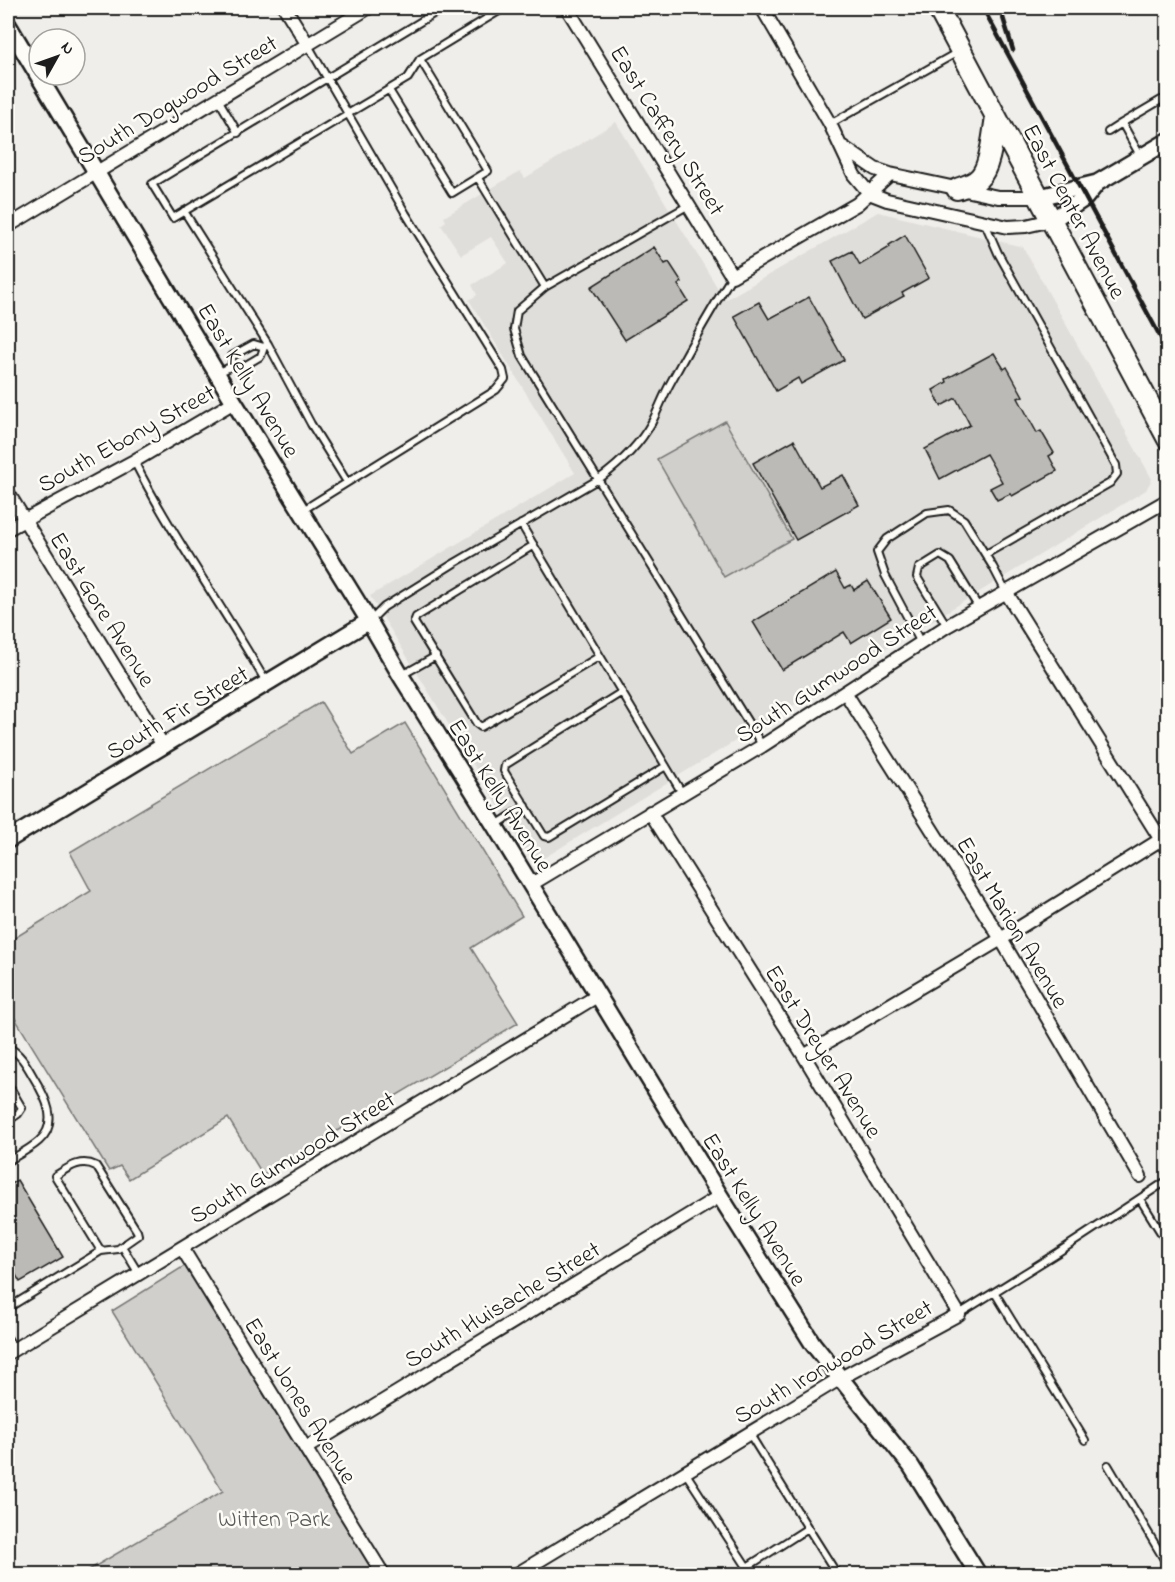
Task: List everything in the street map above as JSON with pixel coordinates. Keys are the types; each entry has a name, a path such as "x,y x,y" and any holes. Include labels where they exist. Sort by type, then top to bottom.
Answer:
{"main road":[{"name":"East Center Avenue","path":"938,8 1167,439"},
{"path":"957,189 974,183 981,177 987,165 996,117"}],"street":[{"path":"285,8 308,45"},
{"name":"South Dogwood Street","path":"8,226 368,8"},
{"name":"East Caffery Street","path":"567,8 732,276"},
{"path":"762,8 830,123 854,175 869,193 887,200 1008,227 1026,226 1052,220 1085,198 1097,183"},
{"name":"East Kelly Avenue","path":"8,25 234,402 369,621 400,676 495,826 720,1196 813,1344 911,1466 978,1575"},
{"path":"842,146 875,169 998,198 1040,197 1097,183 1167,141"},
{"path":"732,276 857,204 890,174"},
{"name":"South Ebony Street","path":"8,529 134,461 234,402"},
{"name":"East Gore Avenue","path":"8,493 164,747"},
{"name":"South Gumwood Street","path":"530,885 762,746 947,627 1167,500"},
{"path":"1006,592 1164,837 1167,851"},
{"name":"South Fir Street","path":"8,840 369,621"},
{"name":"East Marion Avenue","path":"845,692 1000,939 1140,1176"},
{"name":"East Dreyer Avenue","path":"650,812 804,1056 959,1314"},
{"path":"804,1056 1000,939 1164,837"},
{"name":"South Gumwood Street","path":"10,1347 139,1274 597,996"},
{"name":"South Huisache Street","path":"306,1448 720,1196"},
{"name":"East Jones Avenue","path":"182,1248 383,1575"},
{"name":"South Ironwood Street","path":"517,1575 839,1378 959,1314"}],"lane":[{"path":"443,8 152,184 173,218 408,78 420,59 504,8"},
{"path":"302,511 496,390 505,379 502,370 406,214 308,45"},
{"path":"830,123 961,51"},
{"path":"389,90 452,193 488,171 420,59"},
{"path":"218,99 238,133"},
{"path":"1108,132 1161,100"},
{"path":"1122,123 1142,157"},
{"path":"478,178 545,286"},
{"path":"689,204 545,286 517,311 514,329 522,356 762,746"},
{"path":"184,211 347,482"},
{"path":"984,220 998,253 1116,465 1117,474 1110,483 986,554"},
{"path":"369,621 384,607 599,479 618,465 636,447 651,424 669,385 732,276"},
{"path":"232,366 232,356 254,344 266,346"},
{"path":"232,366 238,369 261,356 266,346"},
{"path":"218,374 232,366"},
{"path":"134,461 150,493 234,626 267,684"},
{"path":"921,643 885,575 877,552 887,539 927,513 949,510 964,520 986,554 1006,592"},
{"path":"521,524 682,793"},
{"path":"534,545 416,617 414,621 481,727 600,656"},
{"path":"947,627 917,577 919,568 940,555 950,561 979,608"},
{"path":"400,676 436,656"},
{"path":"622,693 505,765 504,771 544,836 549,837 666,766"},
{"path":"495,826 526,806"},
{"path":"8,1047 22,1057 47,1099 50,1111 47,1128 41,1140 8,1161"},
{"path":"8,1084 22,1108 8,1121"},
{"path":"8,1308 100,1251 110,1252 136,1237 137,1231 96,1166 83,1162 76,1163 54,1176 100,1251"},
{"name":"South Ironwood Street","path":"959,1314 995,1293 1167,1180"},
{"path":"1140,1199 1167,1244"},
{"path":"122,1246 139,1274"},
{"path":"995,1293 1085,1440"},
{"path":"749,1433 837,1575"},
{"path":"1108,1465 1167,1566"},
{"path":"685,1472 751,1575"},
{"path":"747,1567 808,1528"}],"shaded area":[{"path":"616,122 725,300 878,212 1023,247 1152,479 1146,490 534,864 370,596 575,473 469,300 477,295 472,285 508,263 491,237 461,255 441,225 446,221 444,217 520,171 525,178"}],"green space":[{"path":"725,421 792,539 724,577 657,459"},
{"path":"321,702 353,754 405,723 522,916 471,948 518,1023 263,1175 228,1118 129,1179 120,1166 109,1171 8,1007 8,942 91,891 70,852"},
{"name":"Witten Park","path":"186,1265 376,1574 82,1574 223,1491 112,1311"}],"building":[{"path":"905,235 929,278 902,293 904,296 862,319 832,261 852,251 860,265"},
{"path":"654,247 665,264 669,262 682,282 678,285 688,301 625,340 591,287"},
{"path":"809,297 844,360 801,384 798,378 776,391 734,316 759,302 769,319"},
{"path":"994,353 1004,369 1007,367 1023,396 1018,398 1037,433 1041,431 1054,453 1049,456 1057,471 1012,496 1010,494 997,500 990,488 1002,482 986,454 940,479 925,449 970,425 956,398 941,406 933,390 947,382 946,379"},
{"path":"794,440 820,487 843,475 859,505 796,540 753,463"},
{"path":"836,572 845,588 851,585 854,590 868,581 891,618 851,643 844,632 782,670 753,622"},
{"path":"17,1180 63,1257 20,1282 8,1261 8,1186"}],"railway":[{"path":"983,8 1168,351"},
{"path":"1000,8 1013,50"}]}
